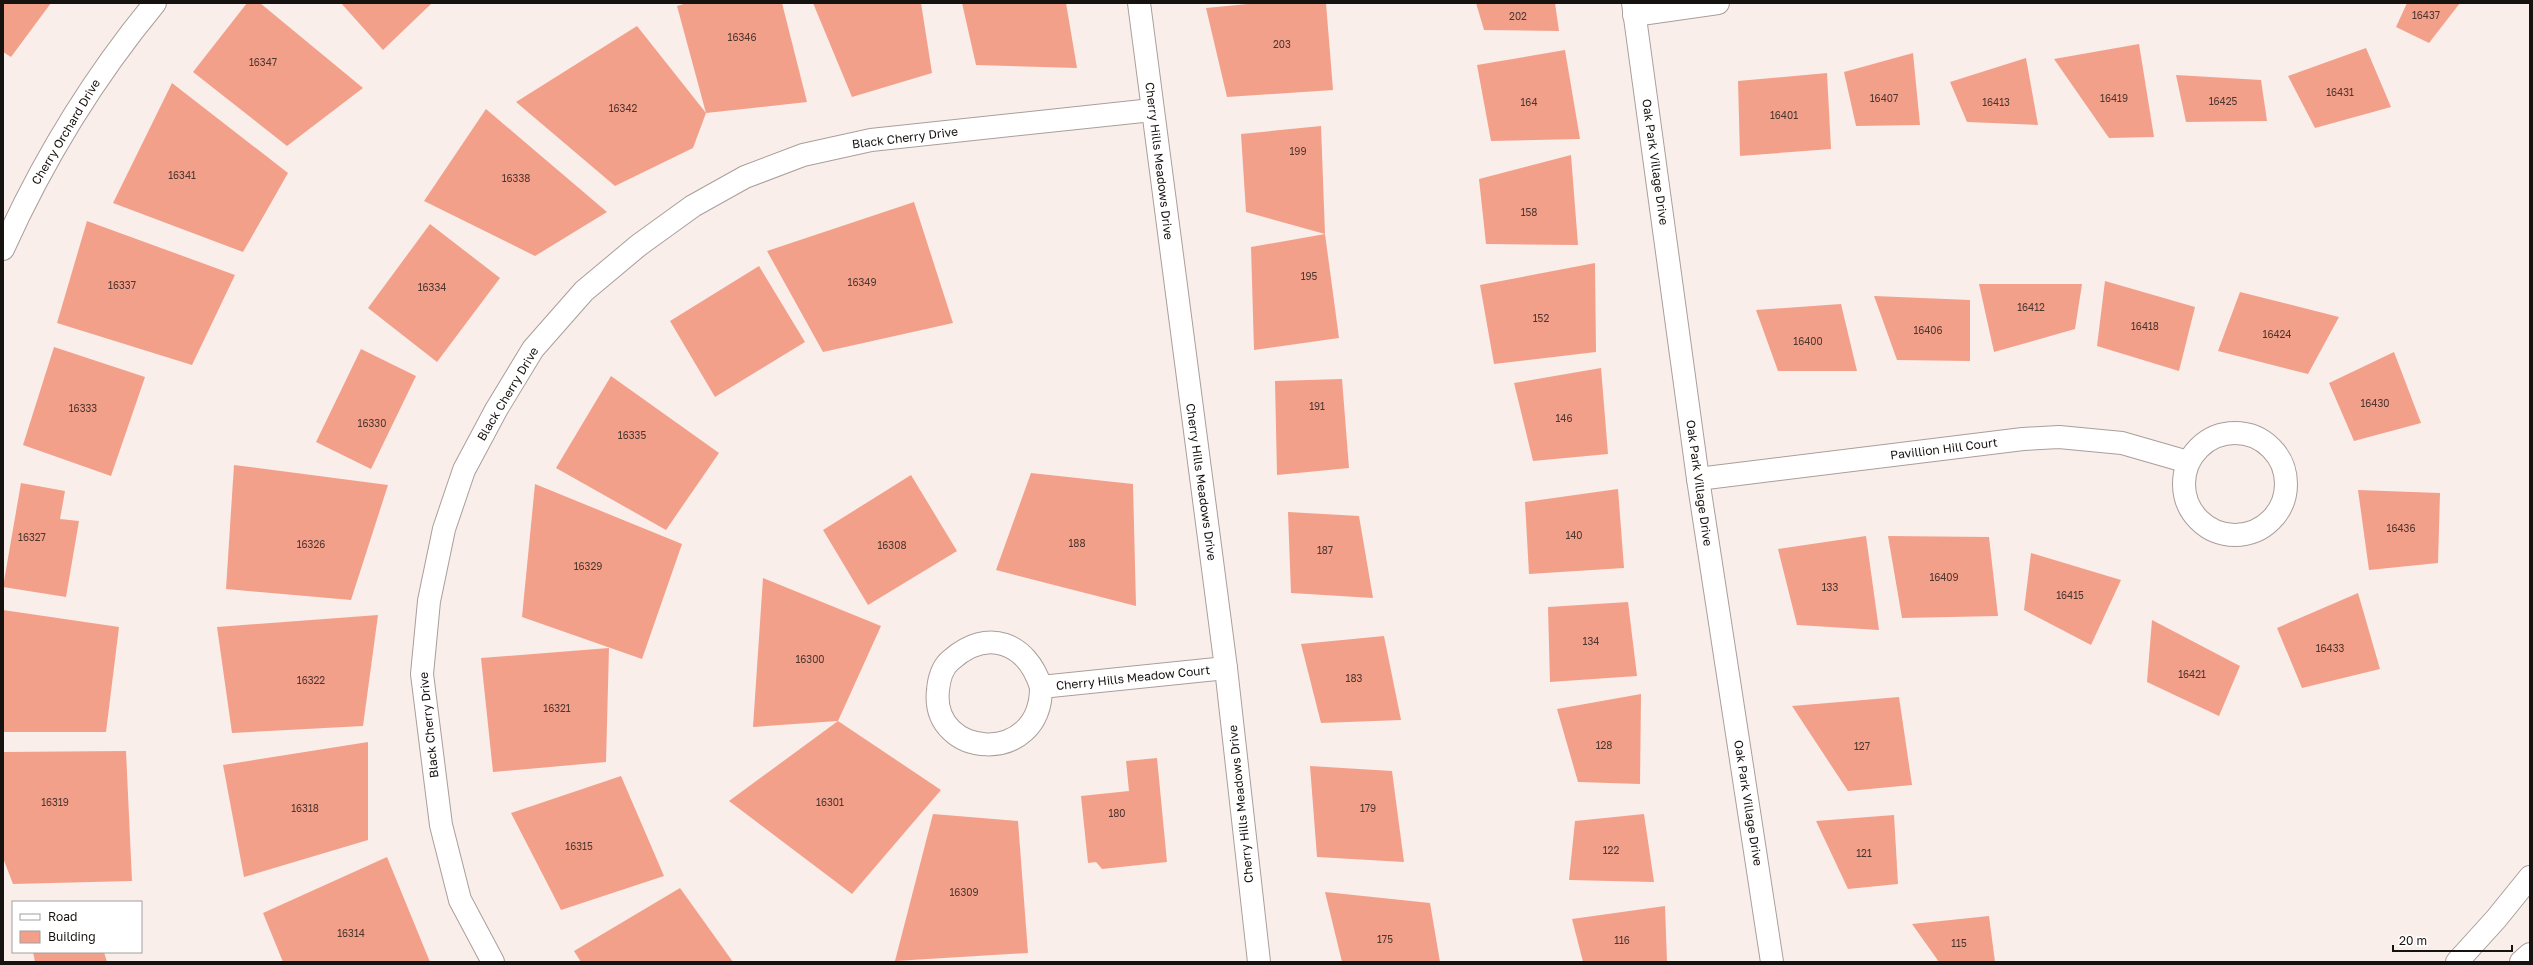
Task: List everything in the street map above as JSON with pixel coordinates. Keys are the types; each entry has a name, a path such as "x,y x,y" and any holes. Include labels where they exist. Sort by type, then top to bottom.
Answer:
{"street":[{"name":"Cherry Orchard Drive","path":"3,249 25,200 69,122 116,50 155,3"},
{"name":"Cherry Hills Meadows Drive","path":"1139,3 1226,668 1259,962"},
{"path":"1634,9 1718,3"},
{"name":"Oak Park Village Drive","path":"1634,9 1698,479 1772,962"},
{"name":"Black Cherry Drive","path":"494,962 460,900 441,825 422,674 429,601 444,529 464,470 533,349 584,291 639,245 693,206 745,177 803,155 871,140 1152,110"},
{"path":"2230,432 2247,434 2264,440 2277,453 2285,469 2288,486 2281,509 2270,523 2254,532 2236,536 2215,531 2199,521 2189,507 2183,480 2188,462 2198,448 2213,437 2230,432"},
{"name":"Pavillion Hill Court","path":"1698,479 2023,439 2059,437 2122,442 2188,462"},
{"name":"Cherry Hills Meadow Court","path":"992,642 1010,646 1025,656 1036,670 1041,688 1041,699 1036,717 1025,732 1010,742 992,746 976,744 960,737 946,724 939,708 937,696 939,678 948,662 962,650 978,643 992,642"},
{"name":"Cherry Hills Meadow Court","path":"1041,688 1226,668"},
{"path":"2457,962 2496,919 2530,877"},
{"path":"2522,962 2530,954"}],"building":[{"path":"3,3 51,3 11,57 3,52"},
{"path":"247,3 260,3 363,88 287,146 193,72"},
{"path":"341,3 432,3 383,50"},
{"path":"687,3 782,3 807,102 706,113 677,6"},
{"path":"813,3 921,3 932,73 852,97"},
{"path":"962,3 1066,3 1077,68 976,65"},
{"path":"1258,3 1326,3 1333,90 1227,97 1206,8"},
{"path":"1476,3 1555,3 1559,31 1484,30"},
{"path":"2407,3 2460,3 2429,43 2396,27"},
{"path":"637,26 706,113 693,148 615,186 516,102"},
{"path":"2139,44 2154,137 2109,138 2054,59"},
{"path":"2366,48 2391,107 2315,128 2288,76"},
{"path":"1565,50 1580,139 1491,141 1477,65"},
{"path":"1913,53 1920,125 1856,126 1844,72"},
{"path":"2026,58 2038,125 1967,122 1950,82"},
{"path":"1827,73 1831,149 1740,156 1738,81"},
{"path":"2176,75 2261,80 2267,121 2186,122"},
{"path":"172,83 288,173 243,252 113,203"},
{"path":"486,109 607,212 535,256 424,201"},
{"path":"1321,126 1325,234 1246,212 1241,134"},
{"path":"1571,155 1578,245 1486,244 1479,179"},
{"path":"914,202 953,323 823,352 767,251"},
{"path":"87,221 235,275 192,365 57,323"},
{"path":"430,224 500,278 437,362 368,308"},
{"path":"1325,234 1339,338 1254,350 1251,247"},
{"path":"1595,263 1596,352 1494,364 1480,285"},
{"path":"759,266 805,342 715,397 670,321"},
{"path":"2105,281 2195,307 2179,371 2097,346"},
{"path":"1979,284 2082,284 2075,329 1994,352"},
{"path":"2240,292 2339,317 2308,374 2218,351"},
{"path":"1874,296 1970,300 1970,361 1897,360"},
{"path":"1841,304 1857,371 1778,371 1756,310"},
{"path":"54,347 145,377 111,476 23,445"},
{"path":"361,349 416,376 371,469 316,442"},
{"path":"2394,352 2421,423 2354,441 2329,383"},
{"path":"1601,368 1608,454 1533,461 1514,383"},
{"path":"611,376 719,453 666,530 556,468"},
{"path":"1342,379 1349,468 1277,475 1275,381"},
{"path":"234,465 388,485 351,600 226,589"},
{"path":"1031,473 1133,484 1136,606 996,570"},
{"path":"911,475 957,551 868,605 823,530"},
{"path":"21,483 65,491 60,519 79,521 66,597 3,587"},
{"path":"535,484 682,544 642,659 522,617"},
{"path":"1618,489 1624,568 1529,574 1525,502"},
{"path":"2358,490 2440,493 2438,563 2369,570"},
{"path":"1288,512 1359,516 1373,598 1291,593"},
{"path":"1866,536 1879,630 1797,625 1778,549"},
{"path":"1888,536 1989,537 1998,616 1902,618"},
{"path":"2031,553 2121,580 2091,645 2024,610"},
{"path":"763,578 881,626 838,721 753,727"},
{"path":"2358,593 2380,669 2302,688 2277,628"},
{"path":"1628,602 1637,676 1550,682 1548,607"},
{"path":"3,610 119,627 106,732 3,732"},
{"path":"378,615 363,726 232,733 217,627"},
{"path":"2152,620 2240,666 2219,716 2147,682"},
{"path":"1384,636 1401,720 1321,723 1301,644"},
{"path":"609,648 606,762 493,772 481,658"},
{"path":"1641,694 1640,784 1578,782 1557,709"},
{"path":"1899,697 1912,785 1848,791 1792,706"},
{"path":"838,721 941,790 852,894 729,801"},
{"path":"368,742 368,840 244,877 223,765"},
{"path":"126,751 132,881 13,884 3,858 3,752"},
{"path":"1157,758 1167,862 1102,869 1096,862 1088,863 1081,796 1129,791 1126,761"},
{"path":"1310,766 1392,771 1404,862 1317,857"},
{"path":"621,776 664,876 561,910 511,813"},
{"path":"933,814 1018,821 1028,953 895,961"},
{"path":"1644,814 1654,882 1569,880 1575,821"},
{"path":"1894,815 1898,884 1848,889 1816,821"},
{"path":"387,857 430,962 283,962 263,913"},
{"path":"680,888 733,962 581,962 574,951"},
{"path":"1325,892 1430,903 1440,962 1342,962"},
{"path":"1665,906 1667,962 1583,962 1572,919"},
{"path":"1989,916 1995,962 1939,962 1912,924"},
{"path":"33,953 104,953 107,962 35,962"}]}
